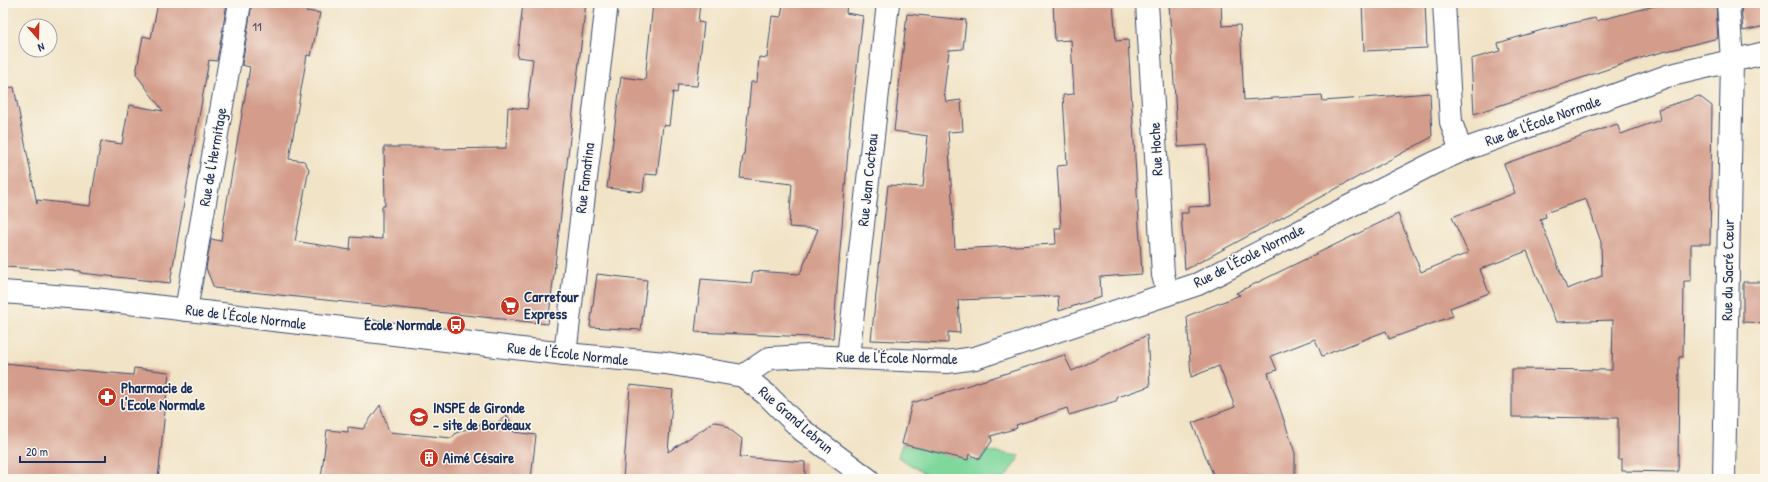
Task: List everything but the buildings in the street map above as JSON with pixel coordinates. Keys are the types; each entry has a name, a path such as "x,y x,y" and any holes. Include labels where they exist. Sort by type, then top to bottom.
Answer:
{"street":[{"name":"Rue de l'Hermitage","path":"186,310 240,3"},
{"name":"Rue Famatina","path":"565,354 607,3"},
{"name":"Rue Jean Cocteau","path":"848,357 888,3"},
{"name":"Rue Hoche","path":"1147,3 1163,275 1168,294"},
{"path":"1444,3 1451,122 1461,151"},
{"name":"Rue du Sacré Cœur","path":"1724,479 1732,60 1728,3"},
{"name":"Rue de l'École Normale","path":"3,292 94,299 565,354 666,363 743,376 770,358 808,356 947,362 975,358 1198,284 1296,233 1461,151 1667,76 1765,53"},
{"name":"Rue Grand Lebrun","path":"743,376 767,395 802,430 868,479"}],"green space":[{"path":"902,444 979,462 986,451 1020,456 1004,479 933,479 898,457"}],"place":[{"name":"Carrefour Express","path":"510,306"},
{"name":"École Normale","path":"456,325"},
{"name":"Pharmacie de l'Ecole Normale","path":"107,397"},
{"name":"INSPE de Gironde - site de Bordeaux","path":"419,417"},
{"name":"Aimé Césaire","path":"429,458"}]}
